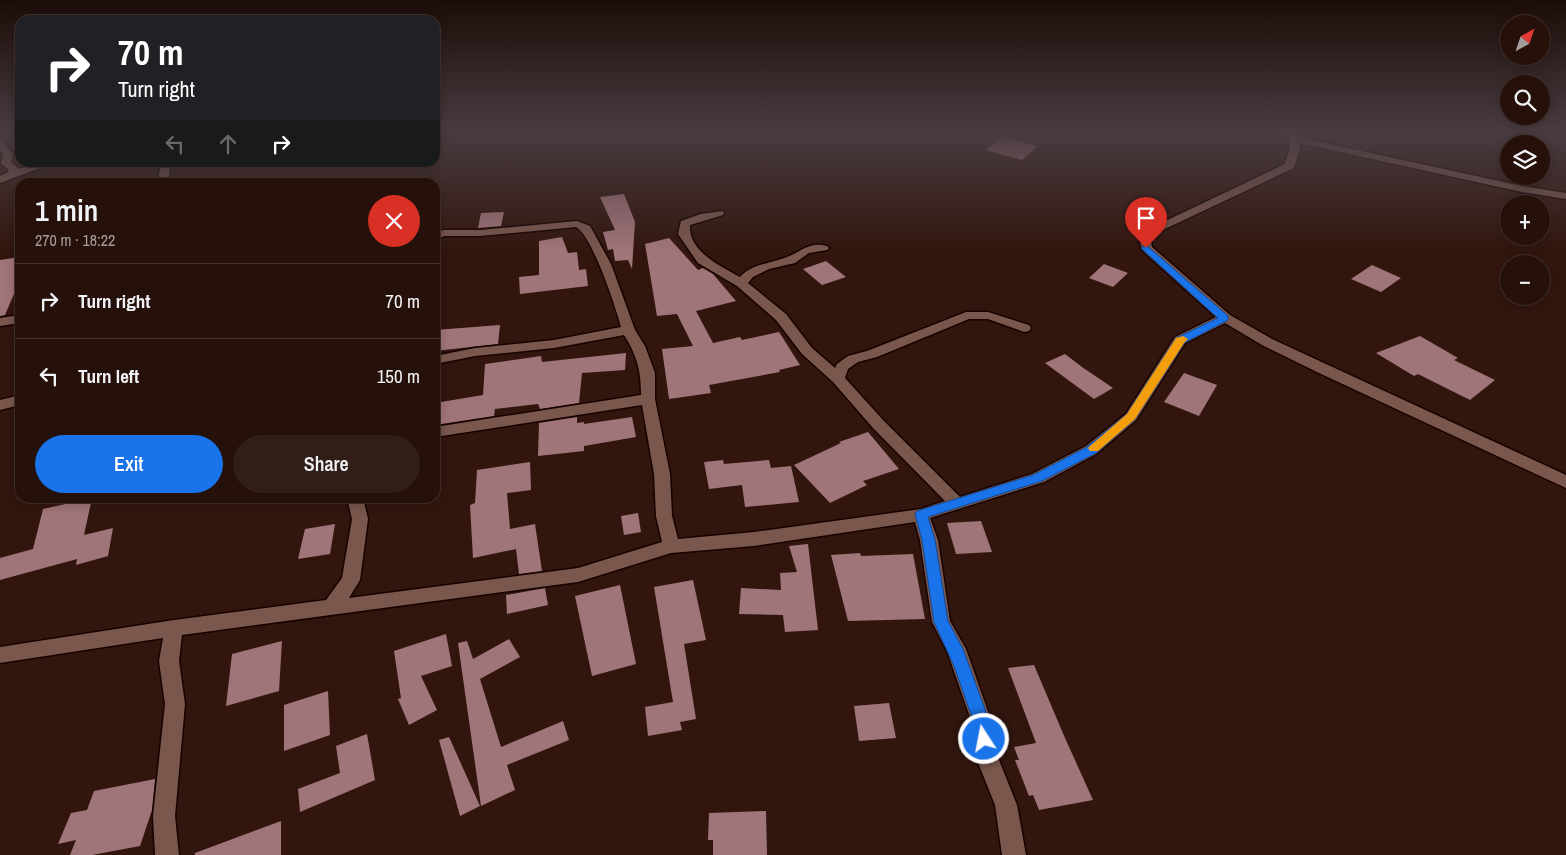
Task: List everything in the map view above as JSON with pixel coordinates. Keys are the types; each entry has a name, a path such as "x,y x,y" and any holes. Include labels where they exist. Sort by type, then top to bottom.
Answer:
{"street":[{"path":"0,180 23,171"},
{"path":"1279,171 1144,234 1146,248 1225,318 1267,342 1566,482"},
{"path":"1444,171 1522,189 1566,196"},
{"path":"719,213 700,217 685,223 684,234 702,260 741,283 781,317 807,351 838,379 956,503"},
{"path":"440,234 480,233 577,224 586,228 605,264 628,330 638,346 648,373 648,399 662,474 664,516 671,546"},
{"path":"741,283 749,274 765,266 791,260 806,250 823,248"},
{"path":"838,379 842,367 853,359 872,354 966,316 978,313 992,315 1024,328"},
{"path":"0,655 174,628 578,575 671,546 754,539 921,514 1038,478 1091,450 1131,417 1180,340 1225,318"},
{"path":"0,322 15,320"},
{"path":"440,359 475,352 554,344 628,330"},
{"path":"440,431 648,399"},
{"path":"0,405 15,401"},
{"path":"331,608 351,580 360,519 357,503"},
{"path":"921,514 929,540 941,622 956,649 982,723 986,755 1006,805 1014,855"},
{"path":"167,855 164,816 175,704 169,660 174,628"}],"building":[{"path":"624,194 635,222 632,269 628,260 615,261 613,249 608,250 603,232 615,230 600,197"},
{"path":"504,212 501,226 478,228 481,213"},
{"path":"562,237 568,253 577,252 579,270 586,269 588,286 520,294 519,277 539,275 539,241"},
{"path":"669,238 698,270 703,268 713,274 736,301 696,311 713,343 740,337 742,340 779,332 800,365 779,370 780,372 709,385 711,393 669,399 662,349 693,346 677,314 657,316 645,244"},
{"path":"15,258 15,292 5,315 0,316 0,260"},
{"path":"826,261 846,277 822,285 803,269"},
{"path":"1104,264 1128,273 1113,287 1089,278"},
{"path":"1372,265 1401,278 1381,292 1351,279"},
{"path":"500,325 498,344 440,350 440,330"},
{"path":"1420,336 1458,358 1454,360 1495,380 1470,400 1418,374 1414,376 1376,353"},
{"path":"626,353 625,370 582,373 579,403 540,409 538,404 495,409 494,416 440,424 440,402 483,395 485,364 541,356 542,362"},
{"path":"1065,354 1113,388 1094,399 1045,363"},
{"path":"1184,373 1217,385 1199,416 1164,402"},
{"path":"577,417 577,423 584,422 584,424 632,417 636,437 584,446 584,451 538,456 539,423"},
{"path":"868,432 899,469 863,481 867,485 830,503 794,465 841,443 839,442"},
{"path":"723,460 724,464 769,460 771,468 791,466 799,502 745,507 742,485 709,489 704,462"},
{"path":"530,462 531,490 507,493 510,529 535,524 542,571 519,574 516,549 473,558 470,505 475,503 477,470"},
{"path":"70,503 91,503 84,535 113,528 108,556 76,565 77,559 0,580 0,558 33,549 43,509"},
{"path":"638,513 641,532 624,535 621,516"},
{"path":"981,521 992,552 956,554 947,523"},
{"path":"335,524 330,554 298,559 305,529"},
{"path":"808,544 818,630 785,632 783,615 739,614 741,588 781,590 780,573 797,572 789,546"},
{"path":"860,553 861,556 913,554 925,619 848,621 831,555"},
{"path":"693,580 706,640 684,644 696,719 680,722 682,730 648,736 645,707 673,702 654,587"},
{"path":"620,585 636,664 592,676 575,596"},
{"path":"545,588 548,605 507,614 506,595"},
{"path":"446,634 452,666 421,676 437,710 409,725 398,699 401,698 394,651"},
{"path":"509,639 520,657 480,679 501,747 563,721 569,740 507,765 515,790 481,806 458,643 467,641 473,659"},
{"path":"282,641 279,691 226,706 232,654"},
{"path":"1034,665 1093,800 1039,810 1033,795 1029,796 1015,760 1019,760 1014,747 1036,743 1008,668"},
{"path":"328,691 330,735 284,751 284,705"},
{"path":"889,703 896,738 859,741 854,706"},
{"path":"367,734 375,780 300,812 298,789 340,773 336,746"},
{"path":"449,737 480,806 460,816 439,740"},
{"path":"155,779 152,810 140,846 92,855 70,855 76,840 58,844 71,813 87,810 94,791"},
{"path":"766,811 767,855 713,855 713,840 708,840 709,813"},
{"path":"281,821 281,855 195,855 195,853"}],"slow traffic":[{"path":"1094,448 1131,417 1152,387 1180,340 1183,339"}],"route":[{"path":"984,739 982,723 956,649 941,622 929,540 921,514 1038,478 1091,450 1131,417 1152,387 1180,340 1225,318 1146,248"}]}
